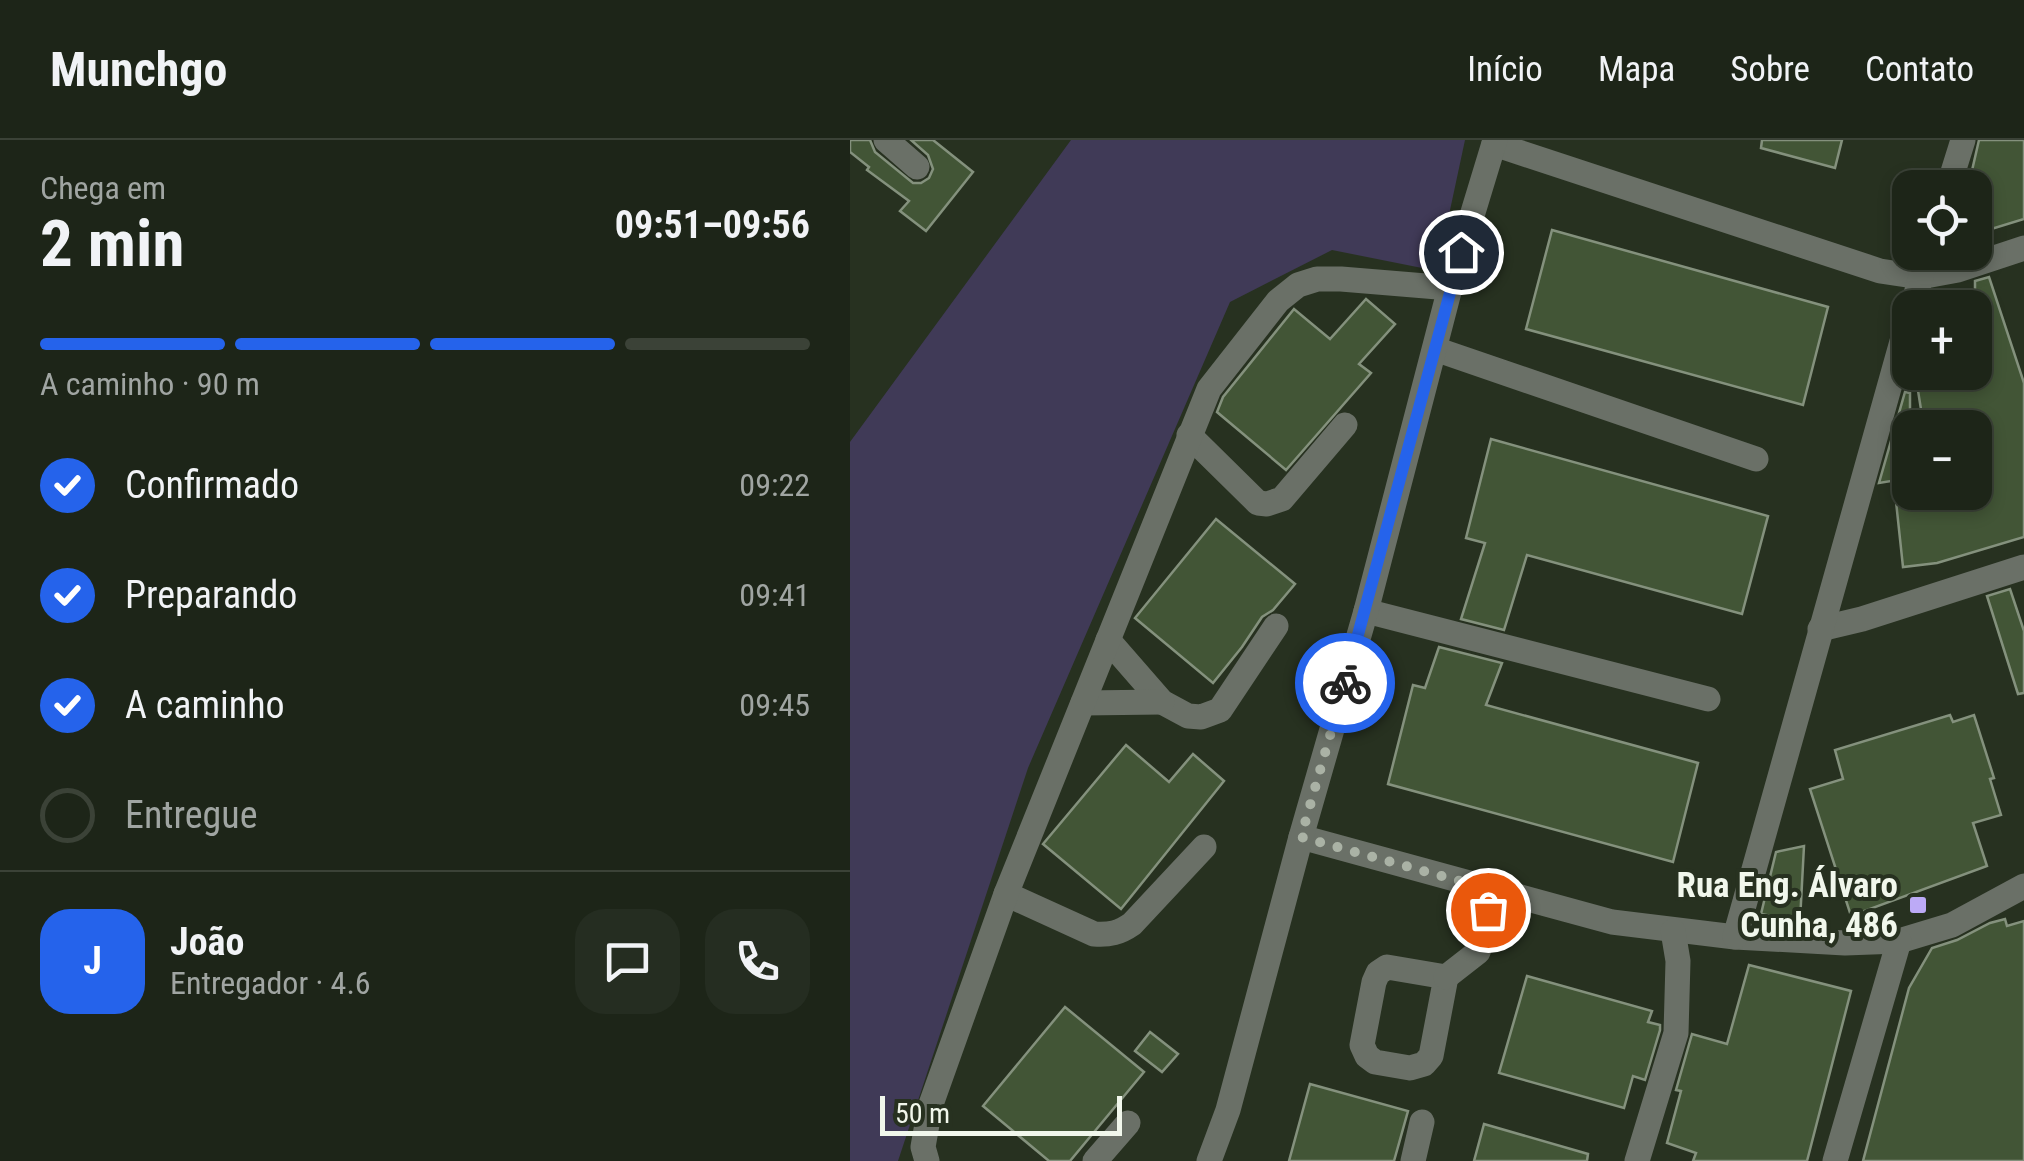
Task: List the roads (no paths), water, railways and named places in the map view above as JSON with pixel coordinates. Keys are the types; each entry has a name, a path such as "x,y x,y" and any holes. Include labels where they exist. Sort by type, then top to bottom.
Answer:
{"street":[{"path":"886,140 917,167"},
{"path":"1954,170 1964,140"},
{"path":"1209,1161 1228,1110 1366,611 1450,288 1494,142 1827,255 1880,271 1892,269"},
{"path":"1992,259 2024,248"},
{"path":"926,1161 923,1147 930,1108 1006,894 1208,388 1278,301 1298,285 1317,279 1340,279 1450,288"},
{"path":"1435,349 1756,459"},
{"path":"1734,937 1892,377"},
{"path":"1189,435 1258,502 1266,504 1282,499 1345,424"},
{"path":"1820,629 2024,567"},
{"path":"1366,611 1708,699"},
{"path":"1108,640 1162,702 1188,716 1201,717 1220,710 1276,626"},
{"path":"1084,703 1162,702"},
{"path":"1301,837 1612,922 1734,937 1845,943 1899,940 1952,925 2023,885"},
{"path":"1006,894 1094,934 1110,935 1132,924 1204,847"},
{"path":"1446,977 1478,952 1492,890"},
{"path":"1637,1161 1676,1032 1678,961 1672,932"},
{"path":"1835,1161 1899,940"},
{"path":"1413,1161 1422,1122"},
{"path":"1095,1161 1128,1123"}],"place":[{"name":"Rua Eng. Álvaro Cunha, 486","path":"1918,905"}]}
